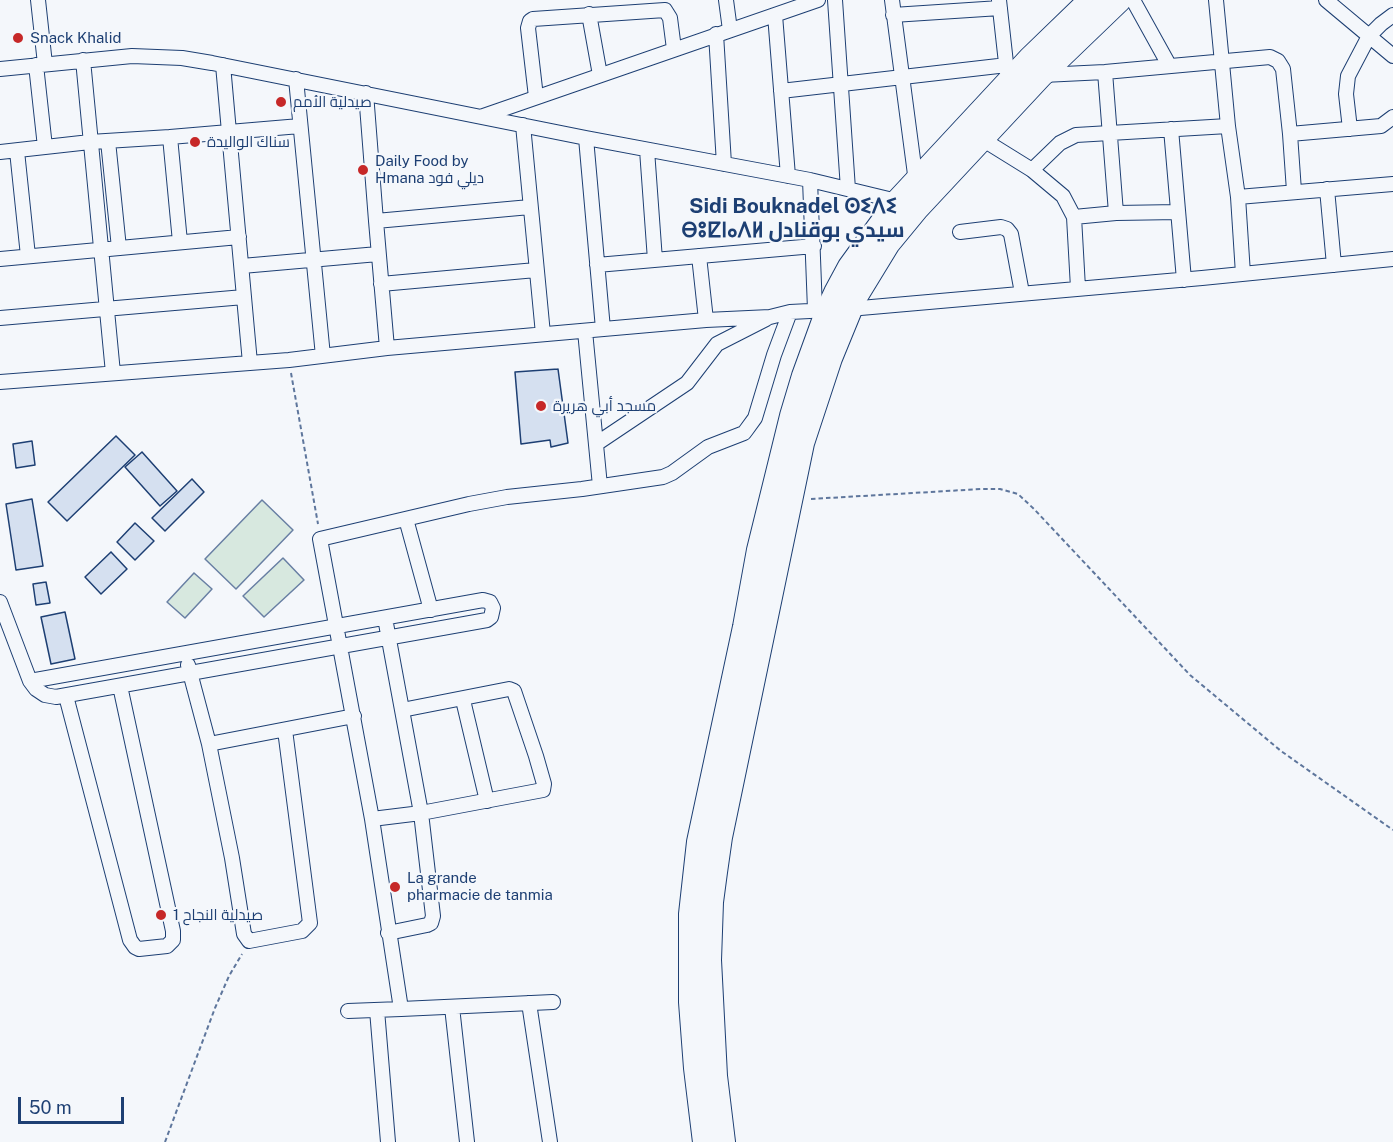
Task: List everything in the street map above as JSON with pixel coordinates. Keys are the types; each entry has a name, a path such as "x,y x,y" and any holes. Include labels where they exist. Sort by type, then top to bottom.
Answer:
{"highway":[{"path":"907,205 916,182 1008,74 1091,0"},
{"path":"705,1142 691,1002 691,914 699,842 759,550 779,464 804,376 850,267 907,205 982,139 1041,75 1119,0"},
{"path":"723,1142 711,1012 709,960 711,902 720,837 802,443 817,396 831,310"}],"street":[{"path":"38,0 45,147"},
{"path":"726,0 730,30"},
{"path":"481,116 818,0"},
{"path":"835,0 848,189"},
{"path":"892,0 916,182"},
{"path":"1133,0 1169,65"},
{"path":"1216,0 1228,126 1238,197 1243,274"},
{"path":"1326,0 1393,56"},
{"path":"781,91 901,78 1008,74 999,4 894,15"},
{"path":"536,97 528,28 530,21 536,18 665,10 670,18 674,49"},
{"path":"590,14 600,75"},
{"path":"775,15 788,176"},
{"path":"1350,129 1346,94 1348,76 1369,36 1393,15"},
{"path":"716,34 724,164"},
{"path":"0,69 83,60 157,56 223,65 647,150 810,180 907,205"},
{"path":"1041,75 1105,72 1270,57 1278,61 1283,69 1294,191"},
{"path":"83,60 113,373"},
{"path":"223,65 250,363"},
{"path":"1105,72 1116,213"},
{"path":"296,79 323,356"},
{"path":"366,93 387,348"},
{"path":"1290,134 1383,126 1393,117"},
{"path":"523,125 543,334"},
{"path":"0,152 90,142 300,126"},
{"path":"1032,170 1055,147 1071,136 1228,126"},
{"path":"1170,129 1184,280"},
{"path":"170,137 180,242"},
{"path":"586,138 603,329"},
{"path":"982,139 1032,170 1063,196 1074,217 1078,288"},
{"path":"108,141 119,248"},
{"path":"647,150 655,260"},
{"path":"17,151 28,256"},
{"path":"810,180 814,246 831,310"},
{"path":"1238,197 1393,184"},
{"path":"1327,189 1334,265"},
{"path":"376,221 530,207"},
{"path":"1074,217 1116,213 1178,212"},
{"path":"960,232 1001,227 1007,229 1011,234 1022,293"},
{"path":"0,259 239,237"},
{"path":"597,265 814,246"},
{"path":"242,266 378,254"},
{"path":"699,256 706,320"},
{"path":"0,382 289,360 387,348 706,320 770,317 790,312 1184,280 1393,259"},
{"path":"381,284 536,270"},
{"path":"0,318 244,297"},
{"path":"401,1009 372,819 320,539 507,497 663,477 708,447 747,429 755,418 790,312"},
{"path":"596,444 687,383 717,344 770,317"},
{"path":"585,331 600,486"},
{"path":"406,519 431,610"},
{"path":"0,602 30,681 45,695 66,696 487,620 494,611 492,605 485,600 30,681"},
{"path":"385,618 421,813 433,920 427,925 388,933"},
{"path":"186,654 209,744 232,858 244,934 249,941 302,931 310,923 285,730"},
{"path":"66,696 130,940 139,949 167,946 173,940 173,931 120,686"},
{"path":"372,819 421,813 541,791 544,784 514,691 509,689 463,700 402,710"},
{"path":"463,700 487,801"},
{"path":"209,744 354,717"},
{"path":"348,1011 553,1002"},
{"path":"529,1003 550,1142"},
{"path":"452,1006 467,1142"},
{"path":"377,1010 388,1142"}],"path":[{"path":"289,360 320,539"},
{"path":"790,500 981,489 1000,489 1018,494 1190,675 1281,751 1393,830"},
{"path":"165,1142 215,1008 238,961 254,941"}],"shaded area":[{"path":"262,500 293,530 236,589 205,559"},
{"path":"283,558 304,580 264,617 243,596"},
{"path":"194,573 212,589 185,618 167,602"}],"building":[{"name":"مسجد أبي هريرة","path":"558,369 568,443 551,447 550,440 521,444 515,372"},
{"path":"116,436 135,455 67,521 48,502"},
{"path":"32,441 35,465 16,468 13,444"},
{"path":"142,452 177,491 160,506 125,467"},
{"path":"192,479 204,492 165,531 152,518"},
{"path":"32,499 43,566 16,570 6,504"},
{"path":"135,523 154,541 135,560 117,542"},
{"path":"111,552 127,569 101,594 85,577"},
{"path":"46,582 50,603 36,605 33,584"},
{"path":"65,612 75,659 51,664 41,617"}],"place":[{"name":"Snack Khalid","path":"18,38"},
{"name":"صيدلية الأمم","path":"281,102"},
{"name":"سناك الواليدة","path":"195,142"},
{"name":"Daily Food by Hmana ديلي فود","path":"363,170"},
{"name":"مسجد أبي هريرة","path":"541,406"},
{"name":"La grande pharmacie de tanmia","path":"395,887"},
{"name":"صيدلية النجاح 1","path":"161,915"}],"district":[{"name":"Sidi Bouknadel ⵙⵉⴷⵉ ⴱⵓⵇⵏⴰⴷⵍ سيدي بوقنادل","path":"793,219"}]}
